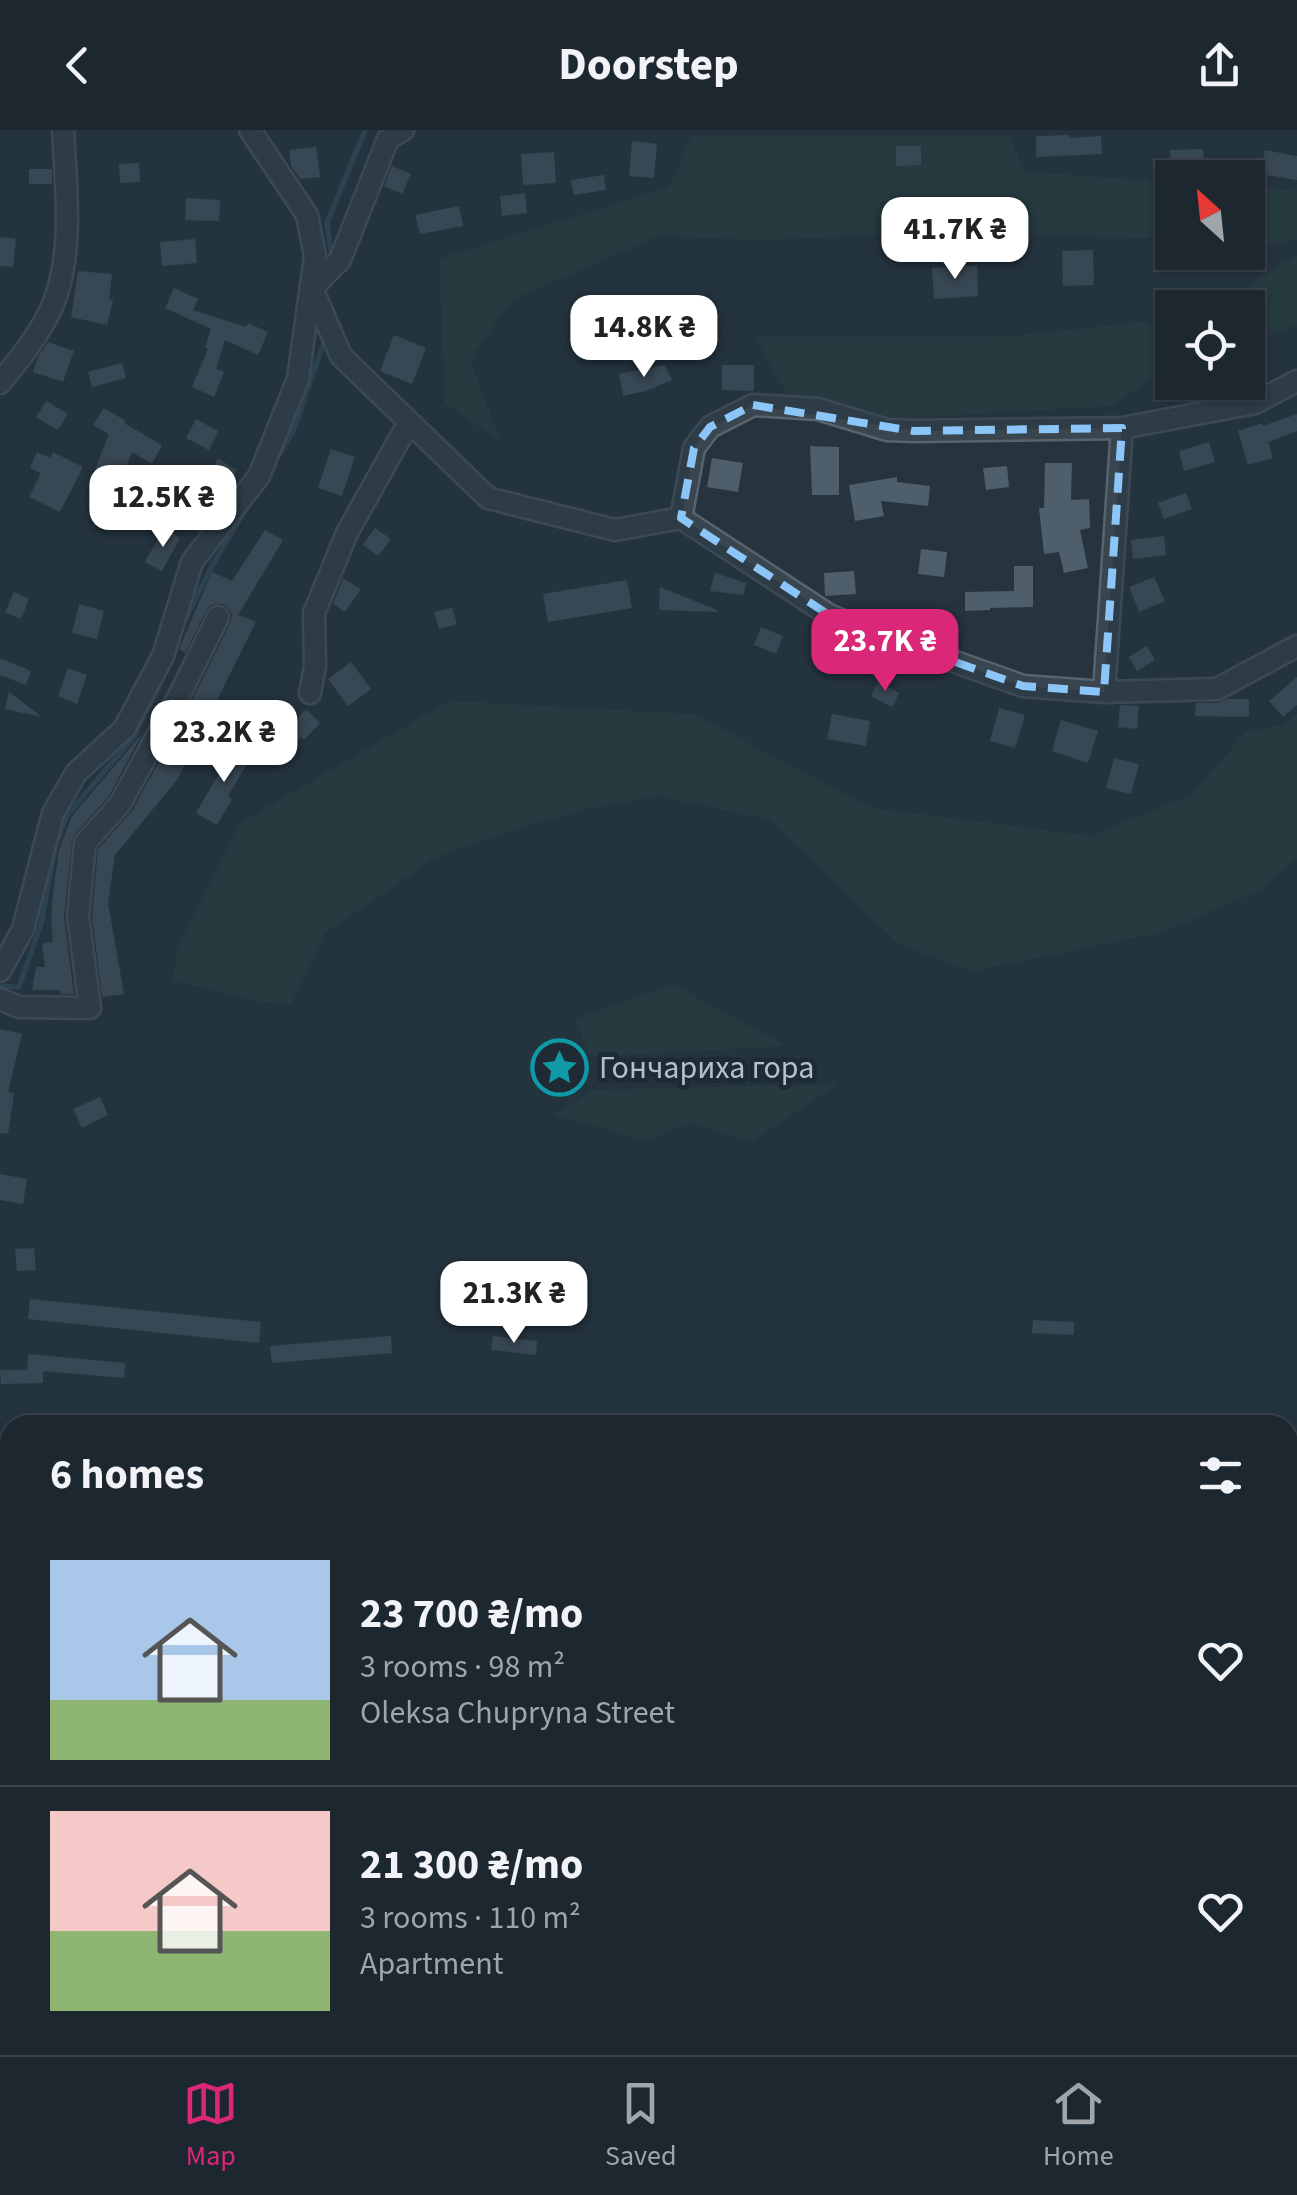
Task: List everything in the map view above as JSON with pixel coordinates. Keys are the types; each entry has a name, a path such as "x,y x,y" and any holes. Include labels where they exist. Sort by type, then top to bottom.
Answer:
{"street":[{"path":"0,383 51,311 66,258 64,130"},
{"path":"0,971 22,929 54,814 76,774 124,729 163,656 192,562 259,476 298,379 315,256 307,214 250,130"},
{"path":"312,288 340,260 388,139 404,130"},
{"path":"312,288 341,356 488,498 615,530 681,518 829,615 1024,686 1104,692 1217,690 1297,646"},
{"path":"681,518 694,448 710,426 753,405 818,410 888,430 913,432 1122,428 1255,403 1297,381"},
{"path":"310,693 315,668 314,614 347,533 409,422"},
{"path":"1104,692 1122,428"},
{"path":"0,999 19,1006 90,1008 78,916 86,844 120,804 180,696 218,617"}],"highlighted area":[{"path":"753,405 913,431 1122,428 1104,692 1023,686 829,615 681,518 694,448 710,427"}],"green space":[{"path":"692,136 1009,136 1025,172 1155,181 1155,238 931,233 759,240 658,236 512,300 470,360 501,442 445,403 439,259 669,187"},
{"path":"1265,188 1297,191 1297,239 1265,246"},
{"path":"1297,255 1297,325 1265,337 1265,290 1240,290"},
{"path":"1155,321 1155,376 1111,406 888,419 787,395 757,337 1002,337"},
{"path":"449,701 693,714 871,808 1091,836 1191,795 1246,732 1283,725 1297,714 1297,858 1260,890 1163,932 972,971 899,944 770,820 661,796 590,808 431,859 325,933 290,1004 262,1002 174,981 177,952 240,823"},
{"path":"673,985 787,1046 590,1057 575,1019"},
{"path":"839,1084 752,1141 689,1123 648,1141 554,1115 592,1090"}],"building":[{"path":"1036,136 1101,136 1102,154 1036,157"},
{"path":"632,141 657,144 654,178 629,176"},
{"path":"896,146 921,146 921,165 896,166"},
{"path":"316,147 320,177 300,179 291,166 289,150"},
{"path":"1203,149 1204,160 1170,160 1170,150"},
{"path":"1265,150 1297,156 1297,180 1265,175"},
{"path":"554,152 556,183 523,185 521,154"},
{"path":"139,163 140,182 120,183 119,164"},
{"path":"392,166 411,174 402,194 384,186"},
{"path":"29,169 52,169 52,184 29,184"},
{"path":"604,175 606,190 574,195 571,180"},
{"path":"525,193 527,213 502,216 500,196"},
{"path":"186,198 220,200 219,221 185,220"},
{"path":"459,206 463,226 420,234 415,215"},
{"path":"0,237 16,239 13,267 0,266"},
{"path":"195,239 197,263 162,266 160,242"},
{"path":"1093,250 1094,285 1063,286 1062,251"},
{"path":"977,265 978,296 934,299 932,268"},
{"path":"78,271 112,274 109,299 113,300 107,325 71,317"},
{"path":"174,288 198,299 193,310 246,327 248,323 268,332 258,355 225,340 216,369 224,372 214,397 192,387 208,349 205,348 211,329 165,308"},
{"path":"638,323 669,327 666,351 635,347"},
{"path":"394,335 426,348 412,384 380,371"},
{"path":"48,342 74,351 63,382 33,372"},
{"path":"122,363 126,378 92,387 88,372"},
{"path":"665,365 672,380 623,396 619,374"},
{"path":"722,365 754,365 754,391 722,390"},
{"path":"46,401 68,414 58,430 36,417"},
{"path":"104,408 162,445 152,464 132,452 117,490 91,480 109,434 93,425"},
{"path":"1297,414 1297,431 1268,442 1273,458 1248,465 1238,431"},
{"path":"196,419 218,431 209,450 186,438"},
{"path":"1209,442 1215,462 1184,471 1179,451"},
{"path":"810,446 839,447 839,495 812,495"},
{"path":"331,449 355,457 342,496 318,488"},
{"path":"37,452 50,458 53,452 83,467 60,512 29,497 41,473 30,468"},
{"path":"712,458 743,463 738,492 707,487"},
{"path":"218,459 237,470 198,532 180,520"},
{"path":"1045,463 1072,463 1071,500 1089,499 1090,528 1080,530 1088,568 1064,573 1059,552 1044,554 1039,508 1044,508"},
{"path":"1007,466 1009,487 986,490 983,468"},
{"path":"897,477 897,482 930,486 928,506 881,501 884,516 855,521 849,485"},
{"path":"1186,493 1192,509 1164,519 1158,503"},
{"path":"164,528 180,538 162,571 145,562"},
{"path":"375,528 391,539 378,556 363,545"},
{"path":"265,530 283,540 238,615 256,622 177,780 115,855 108,903 124,994 102,997 92,916 98,849 132,811 230,623 229,609 223,604 211,605 185,653 179,649 212,572 232,581"},
{"path":"1164,536 1166,555 1133,559 1131,540"},
{"path":"921,549 947,552 944,577 918,574"},
{"path":"1014,566 1033,566 1033,607 965,611 965,592 1014,591"},
{"path":"854,571 856,594 825,596 824,573"},
{"path":"715,573 746,583 744,595 710,591"},
{"path":"1154,577 1165,601 1139,612 1129,587"},
{"path":"343,578 361,589 345,612 333,604"},
{"path":"627,580 632,608 548,622 543,594"},
{"path":"660,587 717,610 717,612 659,610"},
{"path":"14,592 29,599 21,619 5,612"},
{"path":"79,604 104,611 97,639 72,633"},
{"path":"452,608 457,624 439,629 434,612"},
{"path":"934,626 956,629 953,646 932,639"},
{"path":"761,627 783,636 776,654 754,645"},
{"path":"1147,646 1155,660 1137,671 1129,657"},
{"path":"0,658 31,671 26,685 0,675"},
{"path":"351,662 371,689 348,706 328,679"},
{"path":"68,668 87,675 77,704 58,696"},
{"path":"1297,677 1297,705 1283,717 1269,701"},
{"path":"878,682 899,693 892,707 871,696"},
{"path":"9,692 42,717 5,709"},
{"path":"1249,699 1249,717 1195,716 1196,703"},
{"path":"1120,705 1139,706 1137,729 1118,727"},
{"path":"999,708 1025,715 1015,748 990,741"},
{"path":"306,709 320,723 279,758 269,749"},
{"path":"832,714 870,721 866,746 827,739"},
{"path":"1061,720 1098,731 1088,763 1052,751"},
{"path":"142,734 109,796 72,841 64,917 74,994 32,990 36,967 45,967 42,944 53,942 51,920 59,850 72,816"},
{"path":"230,744 251,757 228,796 232,799 217,825 196,813"},
{"path":"1114,758 1139,764 1131,794 1106,788"},
{"path":"0,1029 22,1034 8,1092 14,1093 8,1134 0,1133"},
{"path":"100,1097 108,1115 82,1128 73,1109"},
{"path":"0,1174 27,1179 23,1204 0,1200"},
{"path":"34,1248 36,1270 17,1271 15,1249"},
{"path":"30,1299 261,1322 259,1343 28,1319"},
{"path":"1033,1320 1074,1322 1074,1335 1032,1333"},
{"path":"391,1336 392,1353 272,1363 270,1346"},
{"path":"493,1336 537,1341 536,1355 491,1350"},
{"path":"28,1354 125,1363 124,1378 43,1371 43,1383 1,1384 0,1370 27,1370"}],"waterway":[{"path":"332,259 327,223 365,130"},
{"path":"276,460 293,432 325,339"},
{"path":"182,626 249,504"},
{"path":"0,986 19,987 41,924 55,849 67,815 133,738 162,681"}],"place":[{"name":"Гончариха гора","path":"560,1068"}]}
